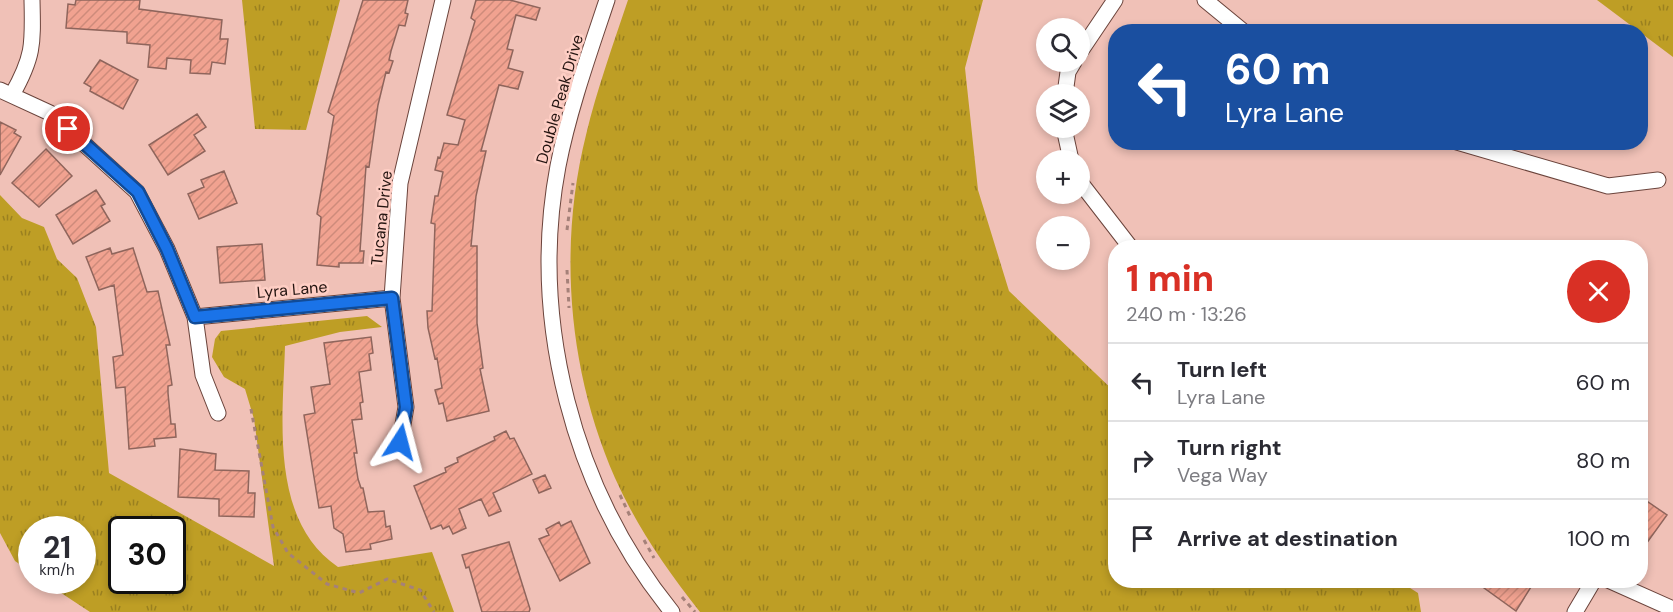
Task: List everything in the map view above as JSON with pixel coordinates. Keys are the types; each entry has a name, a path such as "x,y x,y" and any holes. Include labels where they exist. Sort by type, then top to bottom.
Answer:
{"street":[{"path":"32,0 34,40 24,74 6,92 50,113 138,192 167,249 195,317 203,375 218,413"},
{"name":"Tucana Drive","path":"400,442 406,407 392,298 400,183 443,0"},
{"name":"Double Peak Drive","path":"607,0 570,118 558,166 549,248 552,319 563,386 572,420 596,483 626,545 672,612"},
{"path":"1090,37 1115,0"},
{"path":"1205,0 1234,24"},
{"path":"1484,150 1608,186 1658,180"},
{"path":"1090,195 1125,240"},
{"name":"Lyra Lane","path":"195,317 392,298"},
{"path":"1575,612 1589,588"},
{"path":"1626,588 1673,609"}],"path":[{"path":"567,234 574,178"},
{"path":"567,269 570,317"},
{"path":"251,409 273,527 288,553 327,584 359,593 387,579 420,590 434,612"},
{"path":"617,490 631,519"},
{"path":"641,535 655,560"},
{"path":"678,592 695,612"}],"green space":[{"path":"242,0 340,0 306,130 255,129"},
{"path":"628,0 983,0 965,68 978,190 1009,291 1108,385 1108,588 1410,588 1418,593 1421,612 700,612 653,548 615,478 599,437 578,352 572,308 570,265 572,221 577,178 586,135"},
{"path":"1597,0 1673,0 1673,57 1648,38 1648,24 1629,24"},
{"path":"0,195 22,218 44,227 57,259 77,278 96,327 109,473 185,516 108,516 108,594 186,594 186,516 274,566 254,419 245,389 224,377 212,357 215,339 221,331 367,316 382,327 340,332 285,346 283,435 290,495 300,523 316,547 338,567 432,552 454,612 90,612 63,594 96,594 96,516 18,516 18,563 0,533"}],"building":[{"path":"76,0 140,0 139,9 222,20 220,39 228,39 225,64 212,62 210,74 190,73 191,60 167,58 166,69 148,67 150,45 127,43 127,32 66,28 68,4 75,5"},
{"path":"363,0 408,0 405,13 408,14 405,26 399,25 391,51 389,60 393,61 389,73 386,72 378,105 369,167 366,166 360,251 364,251 363,263 339,263 339,267 317,265 321,217 317,214 334,116 328,112"},
{"path":"476,0 510,0 540,8 536,20 516,15 507,49 513,50 508,68 523,72 518,89 499,85 481,151 486,151 476,196 471,246 477,246 477,323 483,368 480,369 489,411 447,421 443,403 439,404 435,390 442,388 437,358 435,359 428,328 427,311 432,311 435,224 431,223 435,196 438,196 443,172 435,170 438,157 440,158 444,143 458,145 465,120 447,115 475,21 471,18"},
{"path":"100,60 138,80 123,109 90,91 91,87 84,83"},
{"path":"197,114 206,127 194,135 205,151 168,175 149,145"},
{"path":"0,122 16,130 14,133 21,137 0,175"},
{"path":"46,149 72,176 39,207 12,183"},
{"path":"224,171 237,203 199,219 188,194 204,187 201,180"},
{"path":"96,190 105,204 101,206 110,221 73,244 56,215"},
{"path":"262,244 265,280 220,283 217,247"},
{"path":"110,248 112,254 133,248 147,292 158,291 170,345 166,345 172,385 168,386 168,393 171,424 175,424 176,437 154,439 155,446 129,449 125,387 116,388 113,357 123,355 114,285 99,290 86,257"},
{"path":"371,337 373,353 369,354 371,370 359,372 363,402 360,403 362,419 352,420 357,453 354,453 358,479 363,488 368,512 384,511 386,527 390,526 392,539 370,544 371,549 346,552 343,534 334,528 331,506 319,508 304,415 315,413 311,387 330,384 324,343"},
{"path":"506,431 510,439 514,438 532,474 493,493 501,511 489,516 481,499 459,509 466,528 453,534 449,526 443,529 441,525 431,529 414,486 446,472 445,468 458,462 457,458 495,440 494,437"},
{"path":"180,449 216,454 215,470 249,471 248,493 255,493 254,517 219,516 219,499 178,497"},
{"path":"545,475 551,488 539,493 533,480"},
{"path":"1648,502 1667,515 1648,541"},
{"path":"571,521 590,563 560,581 539,539 549,535 546,529 559,522 561,526"},
{"path":"509,542 529,612 482,612 469,567 466,568 462,555"},
{"path":"1484,588 1530,588 1516,611"}],"route":[{"path":"68,129 138,192 167,249 195,317 392,298 406,407 400,442"}]}
